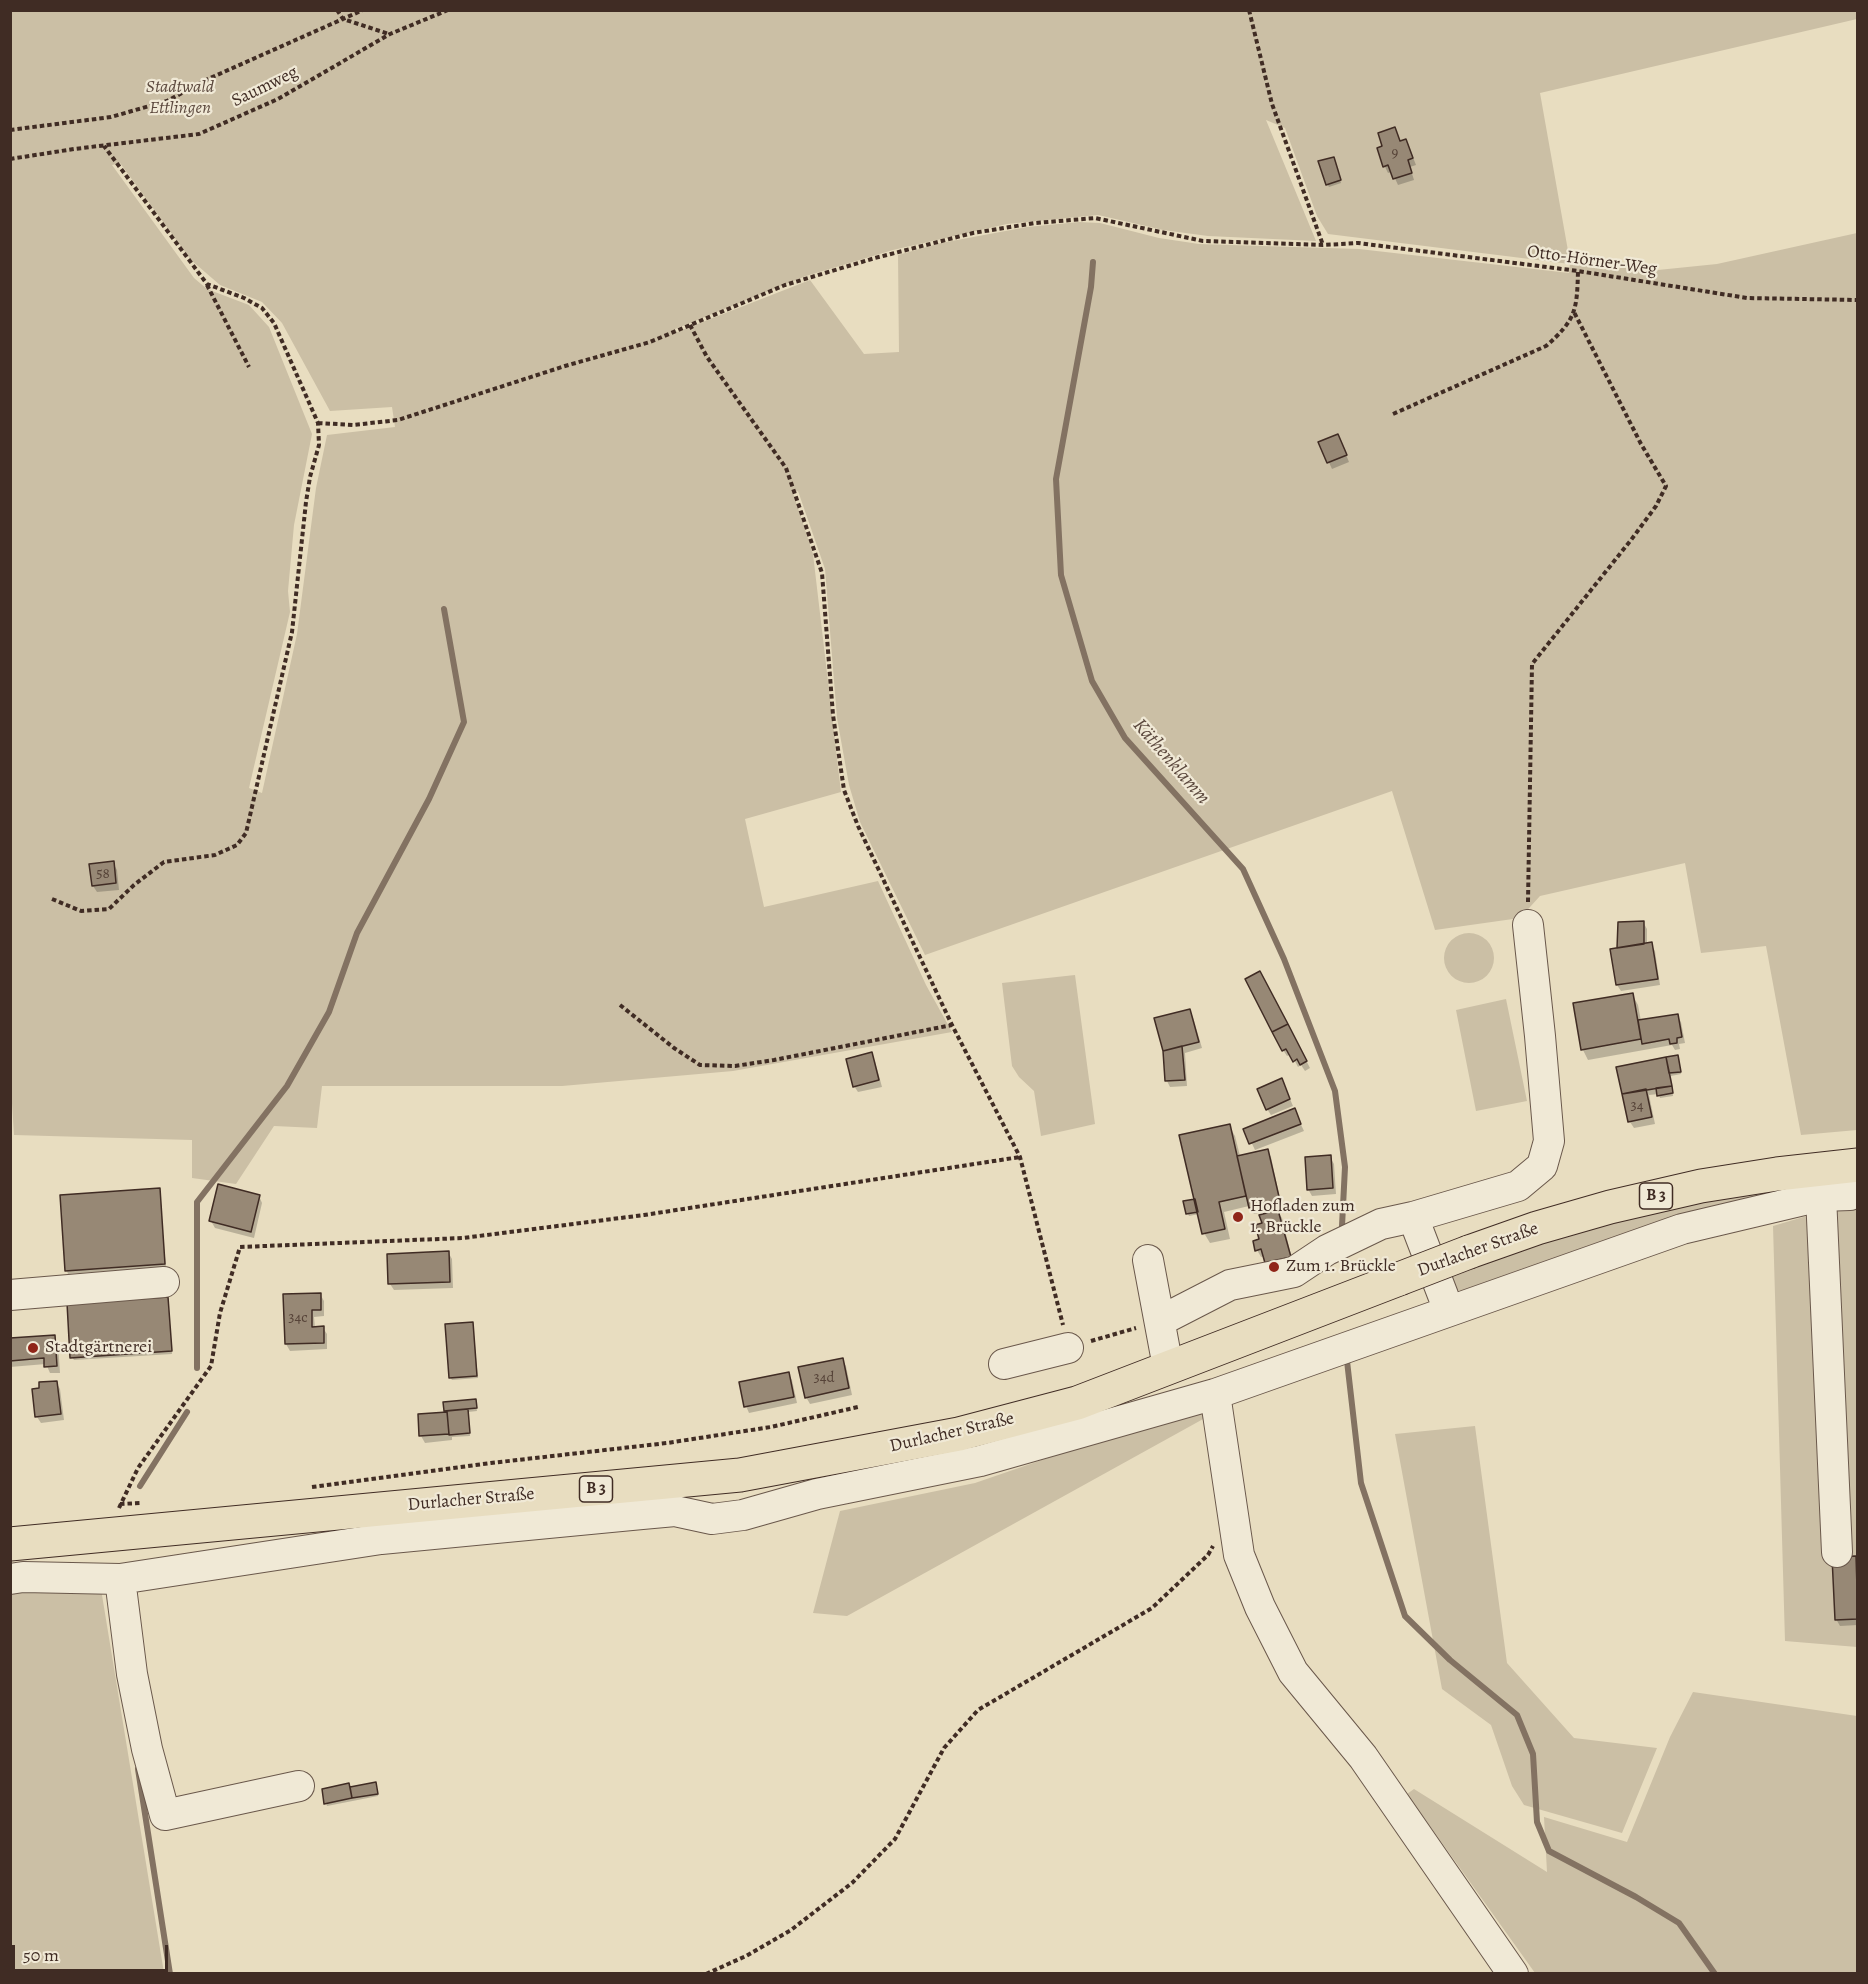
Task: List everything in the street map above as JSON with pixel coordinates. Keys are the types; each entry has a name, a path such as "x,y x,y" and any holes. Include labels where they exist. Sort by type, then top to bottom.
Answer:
{"main road":[{"name":"Durlacher Straße","path":"10,1544 740,1475 958,1434 1077,1402 1537,1228 1701,1186 1853,1165"}],"lane":[{"path":"1160,1321 1230,1285 1294,1272 1327,1250 1381,1224 1413,1217 1518,1186 1542,1166 1549,1141 1528,926"},
{"path":"10,1579 23,1577 120,1579 381,1539 642,1514 675,1512 712,1519 743,1515 817,1494 980,1461 1215,1394 1682,1229 1821,1196 1850,1195 1853,1165"},
{"path":"1821,1196 1838,1552"},
{"path":"1413,1217 1449,1311"},
{"path":"1148,1260 1168,1367"},
{"path":"10,1295 164,1282"},
{"path":"1004,1364 1068,1348"},
{"path":"1215,1394 1239,1555 1260,1607 1293,1672 1363,1757 1513,1974"},
{"path":"740,1475 743,1515"},
{"path":"120,1579 132,1674 147,1749 165,1815 299,1786"}],"path":[{"path":"337,10 343,19 390,34"},
{"path":"10,130 111,117 167,101 208,79 363,10"},
{"name":"Saumweg","path":"10,159 199,134 278,99 390,34 448,10"},
{"path":"1249,10 1272,104 1323,245"},
{"path":"104,146 207,284 249,367"},
{"name":"Otto-Hörner-Weg","path":"318,423 353,425 398,420 565,366 650,342 785,285 874,258 973,233 1035,223 1095,218 1203,241 1323,245 1358,243 1578,272 1747,298 1857,300"},
{"path":"1393,414 1546,346 1566,329 1574,312 1578,272"},
{"path":"52,899 81,911 109,909 134,885 164,862 215,855 237,845 246,833 292,632 307,494 319,445 318,423 274,323 262,308 244,298 207,284"},
{"path":"1528,926 1532,664 1631,540 1656,506 1666,486 1641,444 1574,312"},
{"path":"690,325 707,357 786,468 822,573 833,715 844,790 858,826 952,1025 1020,1157 1068,1348 1160,1321"},
{"path":"620,1005 674,1048 700,1065 735,1066 774,1060 952,1025"},
{"path":"127,1489 138,1468 211,1366 220,1313 240,1247 463,1238 644,1215 1020,1157"},
{"path":"310,1487 679,1441 771,1427 858,1407"},
{"path":"120,1504 150,1503"},
{"path":"706,1974 746,1956 792,1930 852,1883 896,1839 944,1748 978,1710 1152,1608 1208,1555 1233,1511"}],"green space":[{"name":"Stadtwald Ettlingen","path":"10,11 1857,11 1857,19 1540,93 1570,262 1571,259 1648,271 1717,264 1857,233 1857,1130 1801,1135 1766,946 1701,953 1685,863 1540,896 1520,918 1435,930 1392,791 925,955 860,822 849,785 837,718 825,569 798,491 793,493 813,554 841,792 745,819 764,907 878,881 926,985 952,1032 733,1071 562,1086 322,1086 317,1128 274,1126 236,1184 192,1178 192,1140 14,1135 10,1072","holes":["1266,120 1285,128 1317,216 1328,234 1570,264 1569,273 1359,249 1199,244 1159,238 1100,223 1079,222 1027,227 941,243 898,255 899,352 864,354 810,280 677,332 675,329 806,276 893,250 1007,224 1098,215 1163,230 1208,236 1316,241","120,163 191,260 220,285 262,302 282,323 330,411 392,407 395,427 327,435 316,488 297,634 262,793 249,788 290,612 288,591 294,525 312,434 269,327 249,305 207,289 194,278 112,165"]},
{"path":"1469,933 1483,937 1490,944 1494,958 1490,972 1483,979 1469,983 1455,979 1448,972 1444,958 1448,944 1455,937"},
{"path":"1075,975 1095,1124 1041,1136 1034,1091 1019,1077 1012,1066 1002,983"},
{"path":"1506,999 1527,1101 1476,1111 1456,1010"},
{"path":"1822,1181 1477,1294 1457,1290 1450,1278 1532,1246 1612,1222 1682,1206"},
{"path":"1827,1210 1857,1210 1857,1647 1785,1641 1773,1226"},
{"path":"1204,1411 1205,1418 847,1616 813,1613 840,1511 975,1483 1173,1415"},
{"path":"1475,1426 1507,1663 1574,1738 1657,1748 1622,1833 1524,1805 1512,1786 1491,1725 1442,1689 1395,1434"},
{"path":"11,1589 101,1589 164,1973 11,1974"},
{"path":"1693,1692 1857,1716 1857,1973 1535,1973 1407,1794 1414,1789 1547,1872 1544,1817 1627,1842 1670,1737"}],"building":[{"path":"1395,127 1400,141 1406,139 1413,158 1408,160 1412,173 1393,179 1388,165 1383,167 1377,148 1382,146 1378,133"},
{"path":"1334,157 1341,180 1326,185 1318,161"},
{"path":"1338,434 1347,455 1327,463 1318,442"},
{"path":"114,861 116,883 92,886 89,864"},
{"path":"1644,921 1644,944 1617,948 1618,922"},
{"path":"1652,942 1658,979 1616,985 1610,949"},
{"path":"1260,971 1288,1024 1272,1032 1245,979"},
{"path":"1633,993 1641,1039 1581,1050 1573,1003"},
{"path":"1190,1009 1199,1042 1163,1051 1154,1018"},
{"path":"1678,1014 1682,1037 1677,1038 1677,1043 1670,1044 1669,1039 1642,1044 1638,1020"},
{"path":"1288,1024 1307,1061 1300,1065 1297,1059 1293,1062 1286,1049 1282,1051 1272,1032"},
{"path":"1182,1046 1185,1080 1165,1081 1163,1051"},
{"path":"872,1052 879,1080 853,1087 846,1059"},
{"path":"1678,1055 1681,1072 1669,1073 1666,1057"},
{"path":"1666,1057 1672,1086 1622,1094 1616,1067"},
{"path":"1282,1078 1290,1099 1266,1110 1257,1089"},
{"path":"1672,1086 1673,1093 1657,1096 1656,1088"},
{"path":"1646,1089 1652,1117 1628,1122 1622,1094"},
{"path":"1295,1108 1301,1124 1249,1144 1243,1129"},
{"path":"1230,1124 1246,1196 1219,1202 1225,1229 1202,1234 1179,1135"},
{"path":"1268,1149 1280,1201 1249,1208 1237,1156"},
{"path":"1331,1155 1333,1188 1307,1190 1305,1157"},
{"path":"218,1184 260,1195 251,1232 209,1221"},
{"path":"160,1188 165,1264 65,1271 60,1195"},
{"path":"1195,1199 1198,1212 1186,1214 1183,1201"},
{"path":"1278,1210 1291,1257 1265,1263 1261,1249 1255,1251 1253,1241 1259,1239 1255,1225 1262,1223 1259,1215"},
{"path":"449,1251 450,1282 388,1284 387,1254"},
{"path":"321,1293 321,1310 312,1310 312,1327 324,1326 324,1343 285,1344 283,1294"},
{"path":"168,1297 172,1351 70,1358 67,1303"},
{"path":"473,1322 477,1376 449,1378 445,1324"},
{"name":"Stadtgärtnerei","path":"55,1335 57,1366 44,1367 44,1358 10,1361 10,1338"},
{"path":"843,1358 849,1388 805,1398 798,1367"},
{"path":"789,1372 794,1397 744,1407 739,1382"},
{"path":"57,1381 61,1414 35,1417 32,1389 39,1388 39,1382"},
{"path":"476,1399 477,1408 444,1411 443,1402"},
{"path":"468,1409 470,1433 449,1435 447,1411"},
{"path":"447,1412 449,1434 419,1436 418,1414"},
{"path":"1856,1556 1858,1619 1835,1620 1832,1557"},
{"path":"376,1782 378,1794 352,1798 350,1787"},
{"path":"349,1783 352,1798 324,1804 322,1789"}],"waterway":[{"name":"Käthenklamm","path":"1093,262 1091,287 1056,479 1061,575 1092,681 1125,738 1243,869 1284,959 1335,1091 1345,1167 1342,1226"},
{"path":"197,1368 197,1202 287,1086 329,1012 357,933 429,799 464,722 444,609"},
{"path":"1347,1361 1361,1483 1405,1616 1450,1660 1517,1715 1533,1754 1537,1822 1549,1851 1636,1897 1679,1923 1715,1974"},
{"path":"140,1486 187,1412"},
{"path":"138,1769 170,1974"}],"place":[{"name":"Hofladen zum 1. Brückle","path":"1238,1217"},
{"name":"Zum 1. Brückle","path":"1274,1267"},
{"name":"Stadtgärtnerei","path":"33,1348"}]}
